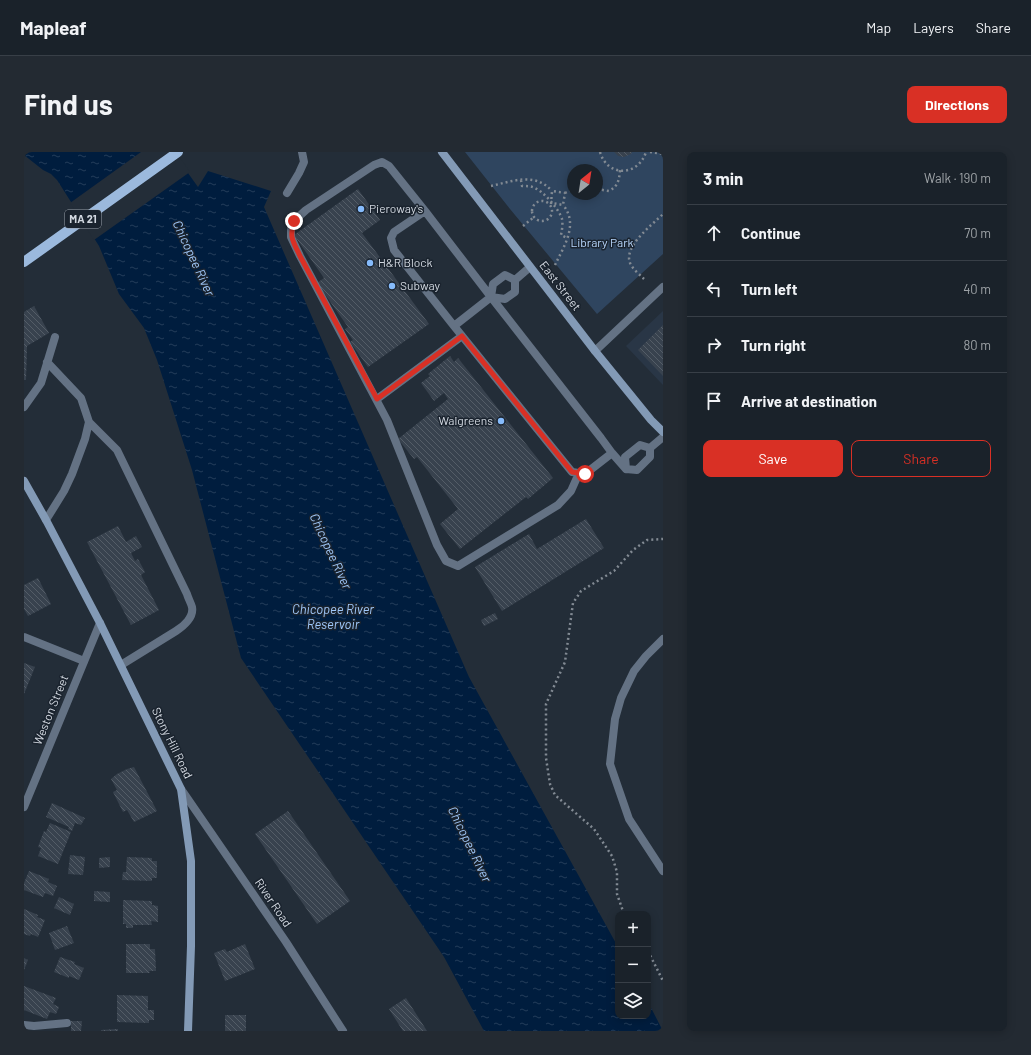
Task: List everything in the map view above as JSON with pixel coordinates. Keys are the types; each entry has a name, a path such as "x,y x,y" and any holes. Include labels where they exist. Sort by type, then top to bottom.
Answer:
{"main road":[{"name":"MA 21","path":"24,262 178,152"},
{"name":"East Street","path":"442,152 595,351 663,432"},
{"name":"Stony Hill Road","path":"24,481 100,623 182,789 191,861 191,946 188,1031"}],"street":[{"path":"287,193 304,162 302,152"},
{"path":"579,473 571,491 558,505 458,566 446,561 437,545 387,420 377,399 291,237 291,230 294,221 306,210 374,165 382,162 389,166 626,469 637,470 650,457 650,448 663,437"},
{"path":"425,211 394,232 391,238 394,250 572,472 585,474 612,453"},
{"path":"454,326 491,298 506,299 515,292 515,280 530,267"},
{"path":"491,298 493,284 505,275 515,280"},
{"path":"595,351 663,287"},
{"path":"377,399 462,336"},
{"path":"24,407 41,383 55,337"},
{"path":"47,362 81,398 89,422 117,450 187,594 192,608 190,617 185,626 120,665"},
{"path":"44,517 64,491 85,439 89,422"},
{"path":"626,469 625,457 640,445 650,448"},
{"name":"Weston Street","path":"24,807 100,623"},
{"path":"24,637 84,661"},
{"path":"663,639 634,671 621,698 615,719 610,764 629,819 663,871"},
{"name":"River Road","path":"182,789 286,942 343,1031"},
{"path":"24,1025 34,1026 67,1023"}],"path":[{"path":"600,152 609,166 616,170 631,170 637,166 646,152"},
{"path":"650,152 663,154"},
{"path":"603,190 609,191 615,188 619,179 620,170"},
{"path":"491,186 532,179 547,185 552,191 565,193 563,205 569,214 570,230 555,265"},
{"path":"521,180 522,186 536,188 544,194 562,219 563,225 561,235 567,238"},
{"path":"552,191 550,204 551,213 548,218 543,221 539,221 534,217 532,208 536,203 546,202 550,204 563,205"},
{"path":"644,279 630,264 629,255 632,245 663,214"},
{"path":"523,226 534,217"},
{"path":"623,911 617,894 617,872 612,856 594,829 555,796 550,784 546,758 546,704 565,662 573,603 581,591 614,571 633,550 647,540 663,539"},
{"path":"651,957 663,981"}],"shaded area":[{"path":"663,311 663,385 626,346"}],"green space":[{"name":"Library Park","path":"465,152 663,152 663,254 597,314"}],"water":[{"name":"Chicopee River Reservoir","path":"24,152 173,152 198,187 208,171 271,191 264,207 469,677 615,942 615,1019 651,1019 651,1008 663,1031 484,1031 444,957 241,658 192,470 157,360 144,328 119,294 99,246 57,180 24,155"}],"pier":[{"path":"141,152 176,152 190,172 94,240 70,203"}],"building":[{"path":"614,152 632,152 624,157 618,156"},
{"path":"358,189 380,220 362,233 429,324 368,367 350,342 353,340 345,329 348,327 317,283 324,278 294,235"},
{"path":"34,306 49,333 27,346 26,380 24,380 24,312"},
{"path":"663,325 663,376 638,350"},
{"path":"450,356 454,362 458,358 553,478 528,499 526,497 460,549 440,524 458,509 417,457 414,459 398,439 448,399 444,393 434,401 421,383 430,376 428,374"},
{"path":"586,519 604,548 502,611 475,567 529,534 537,549"},
{"path":"118,526 126,542 136,536 142,547 131,553 135,561 138,559 145,572 141,575 159,610 131,625 87,542"},
{"path":"38,578 51,604 28,616 24,609 24,585"},
{"path":"495,613 498,619 484,626 481,620"},
{"path":"24,663 35,667 24,694"},
{"path":"134,767 157,811 134,822 127,810 123,812 113,792 117,790 111,779 117,774"},
{"path":"52,803 85,818 81,825 75,823 72,831 68,829 69,827 46,817"},
{"path":"288,811 350,901 317,924 255,834"},
{"path":"50,823 71,832 58,864 38,856 41,848 38,847 44,831 46,832"},
{"path":"70,855 85,857 83,875 68,874"},
{"path":"110,857 110,867 99,868 99,858"},
{"path":"127,857 152,858 152,861 157,861 157,878 152,878 152,881 122,880 123,872 126,872"},
{"path":"29,871 49,879 48,882 57,886 53,896 45,893 43,897 24,890 24,883"},
{"path":"94,891 110,892 110,902 94,901"},
{"path":"59,897 74,904 70,915 54,908"},
{"path":"123,900 152,901 152,905 158,906 158,922 151,921 152,925 133,925 133,928 126,928 126,924 123,924"},
{"path":"24,909 45,920 38,937 31,934 30,936 24,934"},
{"path":"67,926 74,943 55,950 49,933"},
{"path":"126,944 150,944 150,949 155,949 156,971 149,971 150,973 126,973"},
{"path":"245,944 255,969 225,981 214,953 225,949 227,952"},
{"path":"60,957 75,962 74,964 84,968 79,980 54,972"},
{"path":"24,958 28,960 24,970"},
{"path":"24,986 56,998 53,1004 59,1007 56,1014 50,1012 47,1019 24,1010"},
{"path":"117,995 148,996 148,1010 154,1010 154,1020 149,1020 149,1023 117,1022"},
{"path":"406,998 427,1031 403,1031 389,1009"},
{"path":"225,1015 246,1015 246,1031 225,1031"},
{"path":"71,1021 82,1021 81,1031 71,1031"},
{"path":"118,1029 118,1031 101,1031 101,1030"}],"place":[{"name":"Pieroway's","path":"361,209"},
{"name":"H&R Block","path":"370,263"},
{"name":"Subway","path":"392,286"},
{"name":"Walgreens","path":"501,421"}],"route":[{"path":"294,221 291,230 291,237 377,399 462,336 572,472 585,474"}],"water label":[{"name":"Chicopee River","path":"194,258"},
{"name":"Chicopee River","path":"331,551"},
{"name":"Chicopee River","path":"470,844"}]}
